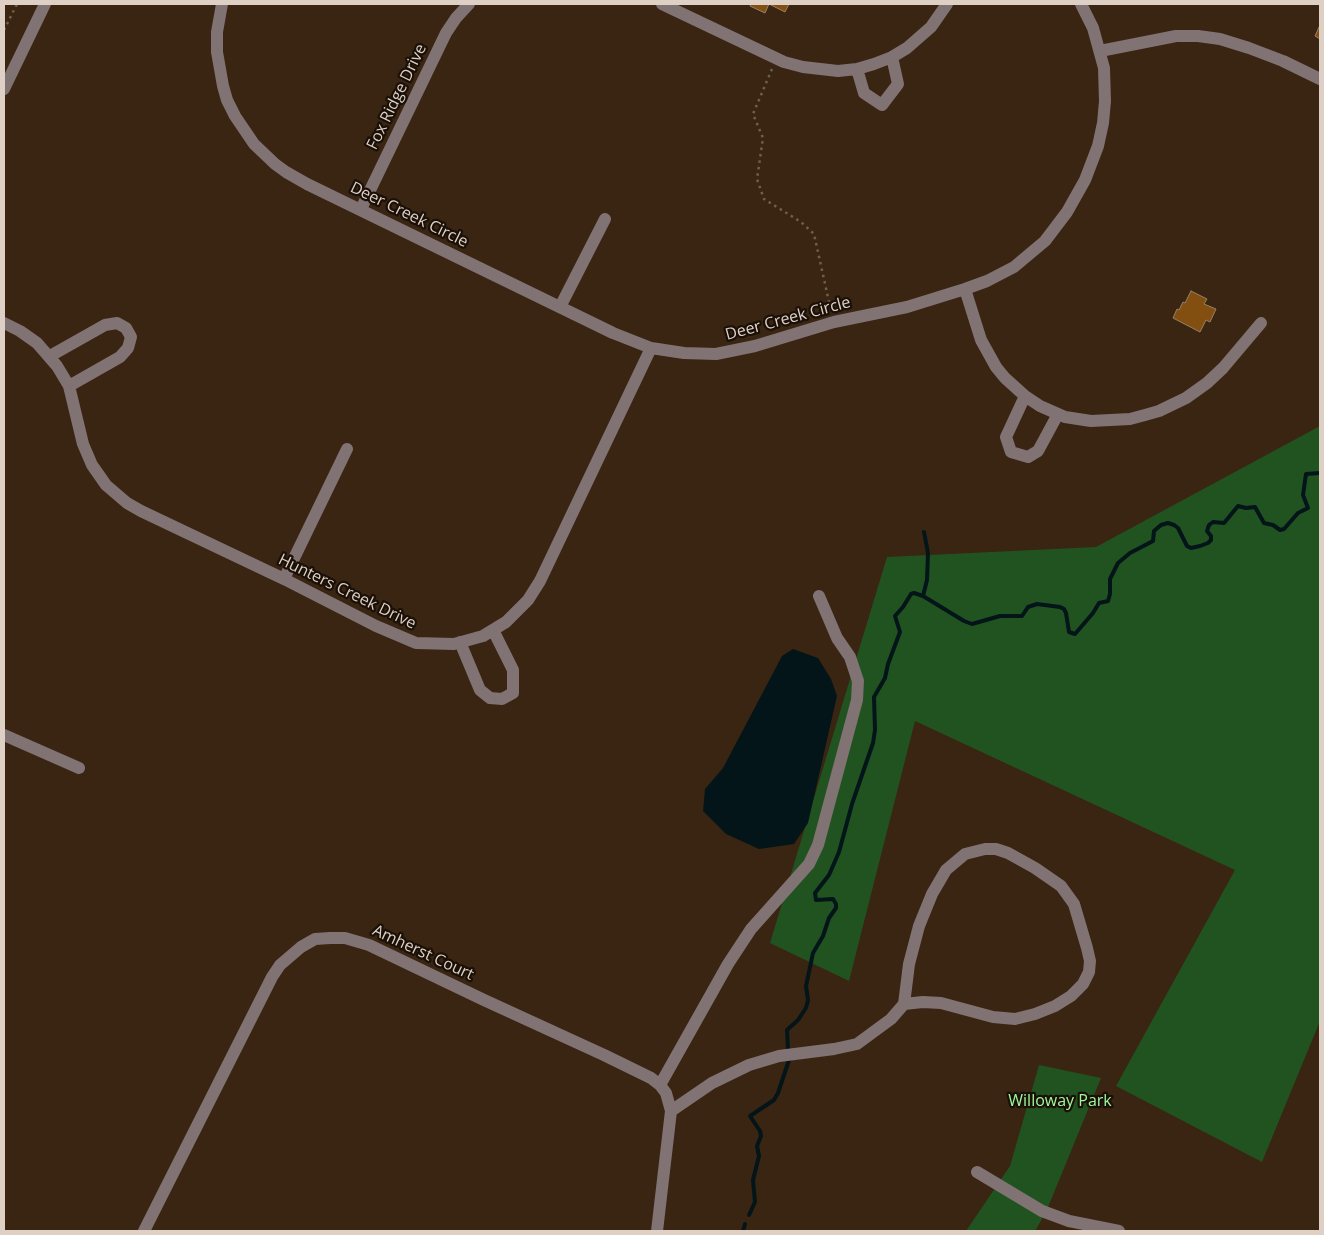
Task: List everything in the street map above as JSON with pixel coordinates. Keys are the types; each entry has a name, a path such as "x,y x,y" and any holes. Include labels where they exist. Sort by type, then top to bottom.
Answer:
{"street":[{"path":"4,89 46,4"},
{"name":"Deer Creek Circle","path":"221,4 217,32 218,66 228,100 243,128 264,154 286,172 613,333 651,348 684,353 716,354 755,346 834,322 907,306 965,289 1001,274 1030,255 1056,227 1077,196 1092,162 1102,124 1105,84 1100,51 1093,28 1081,4"},
{"name":"Fox Ridge Drive","path":"361,209 446,33 469,4"},
{"path":"662,4 777,59 803,67 838,71 857,69 892,57 921,37 931,27 947,4"},
{"path":"1100,51 1176,36 1198,36 1220,39 1248,48 1283,61 1320,79"},
{"path":"857,69 864,93 882,105 898,84 892,57"},
{"path":"560,307 605,218"},
{"path":"965,289 976,327 987,353 1005,378 1025,396 1040,406 1078,420 1105,422 1145,415 1173,404 1207,382 1223,368 1261,323"},
{"name":"Hunters Creek Drive","path":"4,323 26,335 50,356 69,386 87,455 99,476 115,493 141,512 284,579 376,626 416,643 454,644 483,636 506,622 528,600 540,581 651,348"},
{"path":"50,356 105,325 117,323 126,328 131,336 128,348 120,357 69,386"},
{"path":"1025,396 1006,437 1011,452 1028,457 1038,451 1058,414"},
{"path":"284,579 347,449"},
{"path":"657,1231 671,1110 660,1085 728,964 751,929 810,864 818,845 858,700 858,681 850,657 837,638 819,596"},
{"path":"460,642 480,690 490,698 502,699 513,693 514,670 493,630"},
{"path":"4,735 79,768"},
{"path":"671,1110 712,1084 749,1065 778,1056 857,1044 891,1019 904,1004 909,964 922,918 932,894 946,870 965,854 985,849 996,849 1008,853 1035,868 1061,886 1074,904 1090,961 1089,972 1083,984 1071,996 1055,1006 1015,1019 993,1017 941,1003 904,1004"},
{"name":"Amherst Court","path":"144,1231 272,977 290,955 315,939 345,938 369,945 484,1000 604,1054 651,1078 660,1085"},
{"path":"977,1172 1042,1211 1069,1221 1119,1231"}],"path":[{"path":"4,30 17,4"},
{"path":"777,59 753,114 763,138 757,179 764,199 801,222 814,234 834,322"}],"green space":[{"path":"1320,426 1320,1021 1262,1162 1116,1086 1235,870 915,721 849,981 770,943 887,557 1096,547"},
{"name":"Willoway Park","path":"1039,1065 1101,1078 1046,1212 1035,1231 966,1231 1010,1166"}],"shaded area":[{"path":"793,649 818,658 831,679 837,696 808,823 794,844 759,849 726,834 703,811 705,789 723,768 782,656"}],"building":[{"path":"751,4 769,4 765,13 750,6"},
{"path":"769,4 789,4 785,12"},
{"path":"1320,25 1320,39 1315,36"},
{"path":"1191,291 1207,299 1204,304 1216,309 1210,322 1206,320 1200,332 1173,318 1177,309 1179,310 1183,302 1185,303"}],"waterway":[{"path":"788,1050 787,1030 798,1020 806,1008 808,1000 806,986 813,953 823,936 829,918 836,908 833,899 816,900 815,893 829,875 839,852 852,804 873,743 875,730 874,697 885,678 900,632 895,616 911,594 923,596 972,624 1000,616 1022,616 1028,607 1037,604 1060,607 1066,613 1069,632 1075,634 1099,603 1108,601 1110,579 1118,563 1130,553 1153,541 1154,531 1161,525 1168,523 1178,528 1187,546 1191,548 1208,543 1211,540 1211,536 1207,531 1209,525 1213,522 1224,523 1238,506 1246,508 1255,507 1264,523 1273,525 1280,530 1284,529 1298,513 1308,508 1303,495 1306,474 1320,473"},
{"path":"923,596 927,580 928,553 924,532"},
{"path":"749,1215 755,1202 753,1180 759,1156 757,1146 761,1136 760,1131 750,1116 774,1100 789,1060"},
{"path":"743,1231 745,1224"}]}
